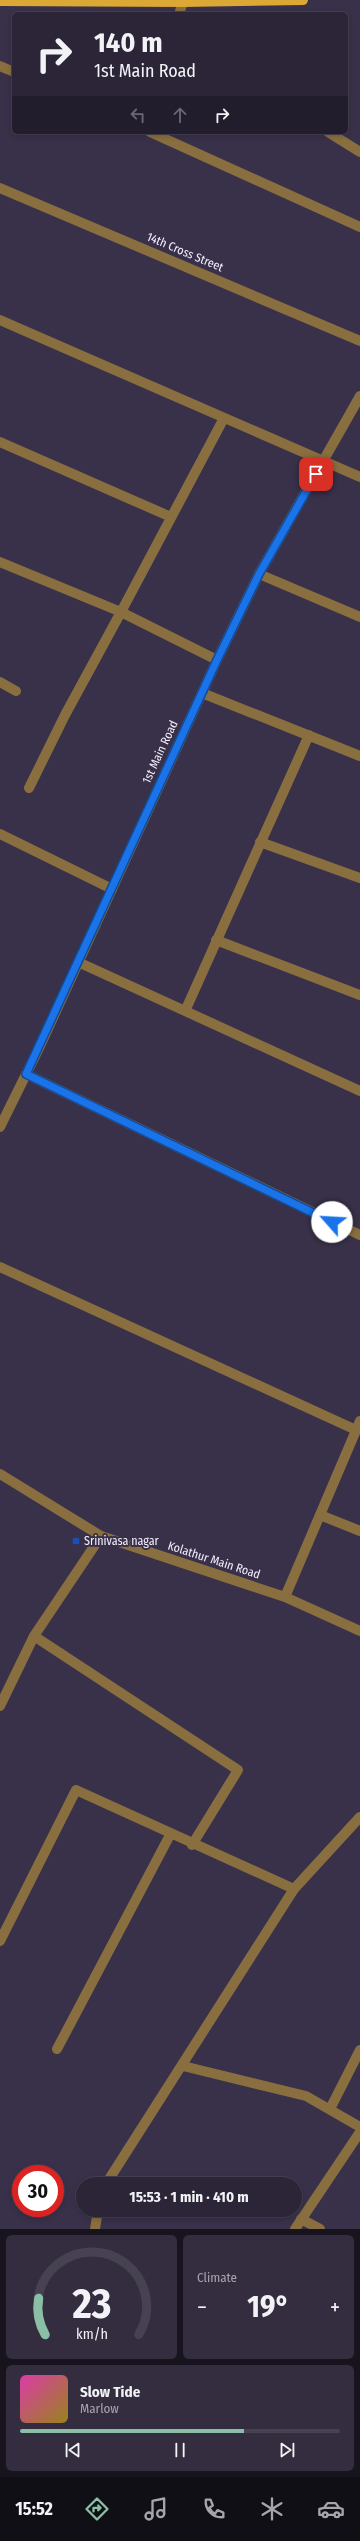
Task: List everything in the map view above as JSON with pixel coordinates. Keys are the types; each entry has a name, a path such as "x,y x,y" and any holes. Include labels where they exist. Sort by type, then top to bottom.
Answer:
{"main road":[{"path":"0,1 183,2 303,0"}],"street":[{"path":"180,12 183,2"},
{"path":"0,66 12,71"},
{"path":"154,134 360,228"},
{"path":"331,134 360,152"},
{"name":"14th Cross Street","path":"0,188 360,341"},
{"path":"0,320 360,477"},
{"name":"1st Main Road","path":"0,1128 217,660 259,574 360,396"},
{"path":"29,788 65,715 224,418"},
{"path":"0,442 171,517"},
{"path":"0,562 121,612 217,660"},
{"path":"259,574 360,617"},
{"path":"0,682 16,691"},
{"path":"202,693 360,756"},
{"path":"186,1009 309,735"},
{"path":"0,834 112,889"},
{"path":"260,842 360,878"},
{"path":"216,940 360,995"},
{"path":"78,962 186,1009 360,1091"},
{"path":"26,1074 360,1235"},
{"path":"0,1268 358,1425 285,1596"},
{"name":"Kolathur Main Road","path":"0,1474 101,1536 285,1596 360,1631"},
{"path":"320,1515 360,1531"},
{"path":"0,1706 4,1689 34,1636 101,1536"},
{"path":"34,1636 238,1770 192,1845"},
{"path":"0,1941 76,1790 192,1845 294,1889"},
{"path":"111,2177 183,2066 294,1889 360,1817"},
{"path":"57,2049 170,1835"},
{"path":"330,2109 360,2050"},
{"path":"183,2066 306,2096 360,2127"},
{"path":"295,2229 360,2132"},
{"path":"95,2229 97,2217"},
{"path":"301,2219 320,2229"}],"place":[{"name":"Srinivasa nagar","path":"76,1541"}],"route":[{"path":"316,474 259,574 217,660 26,1074 332,1222"}]}
